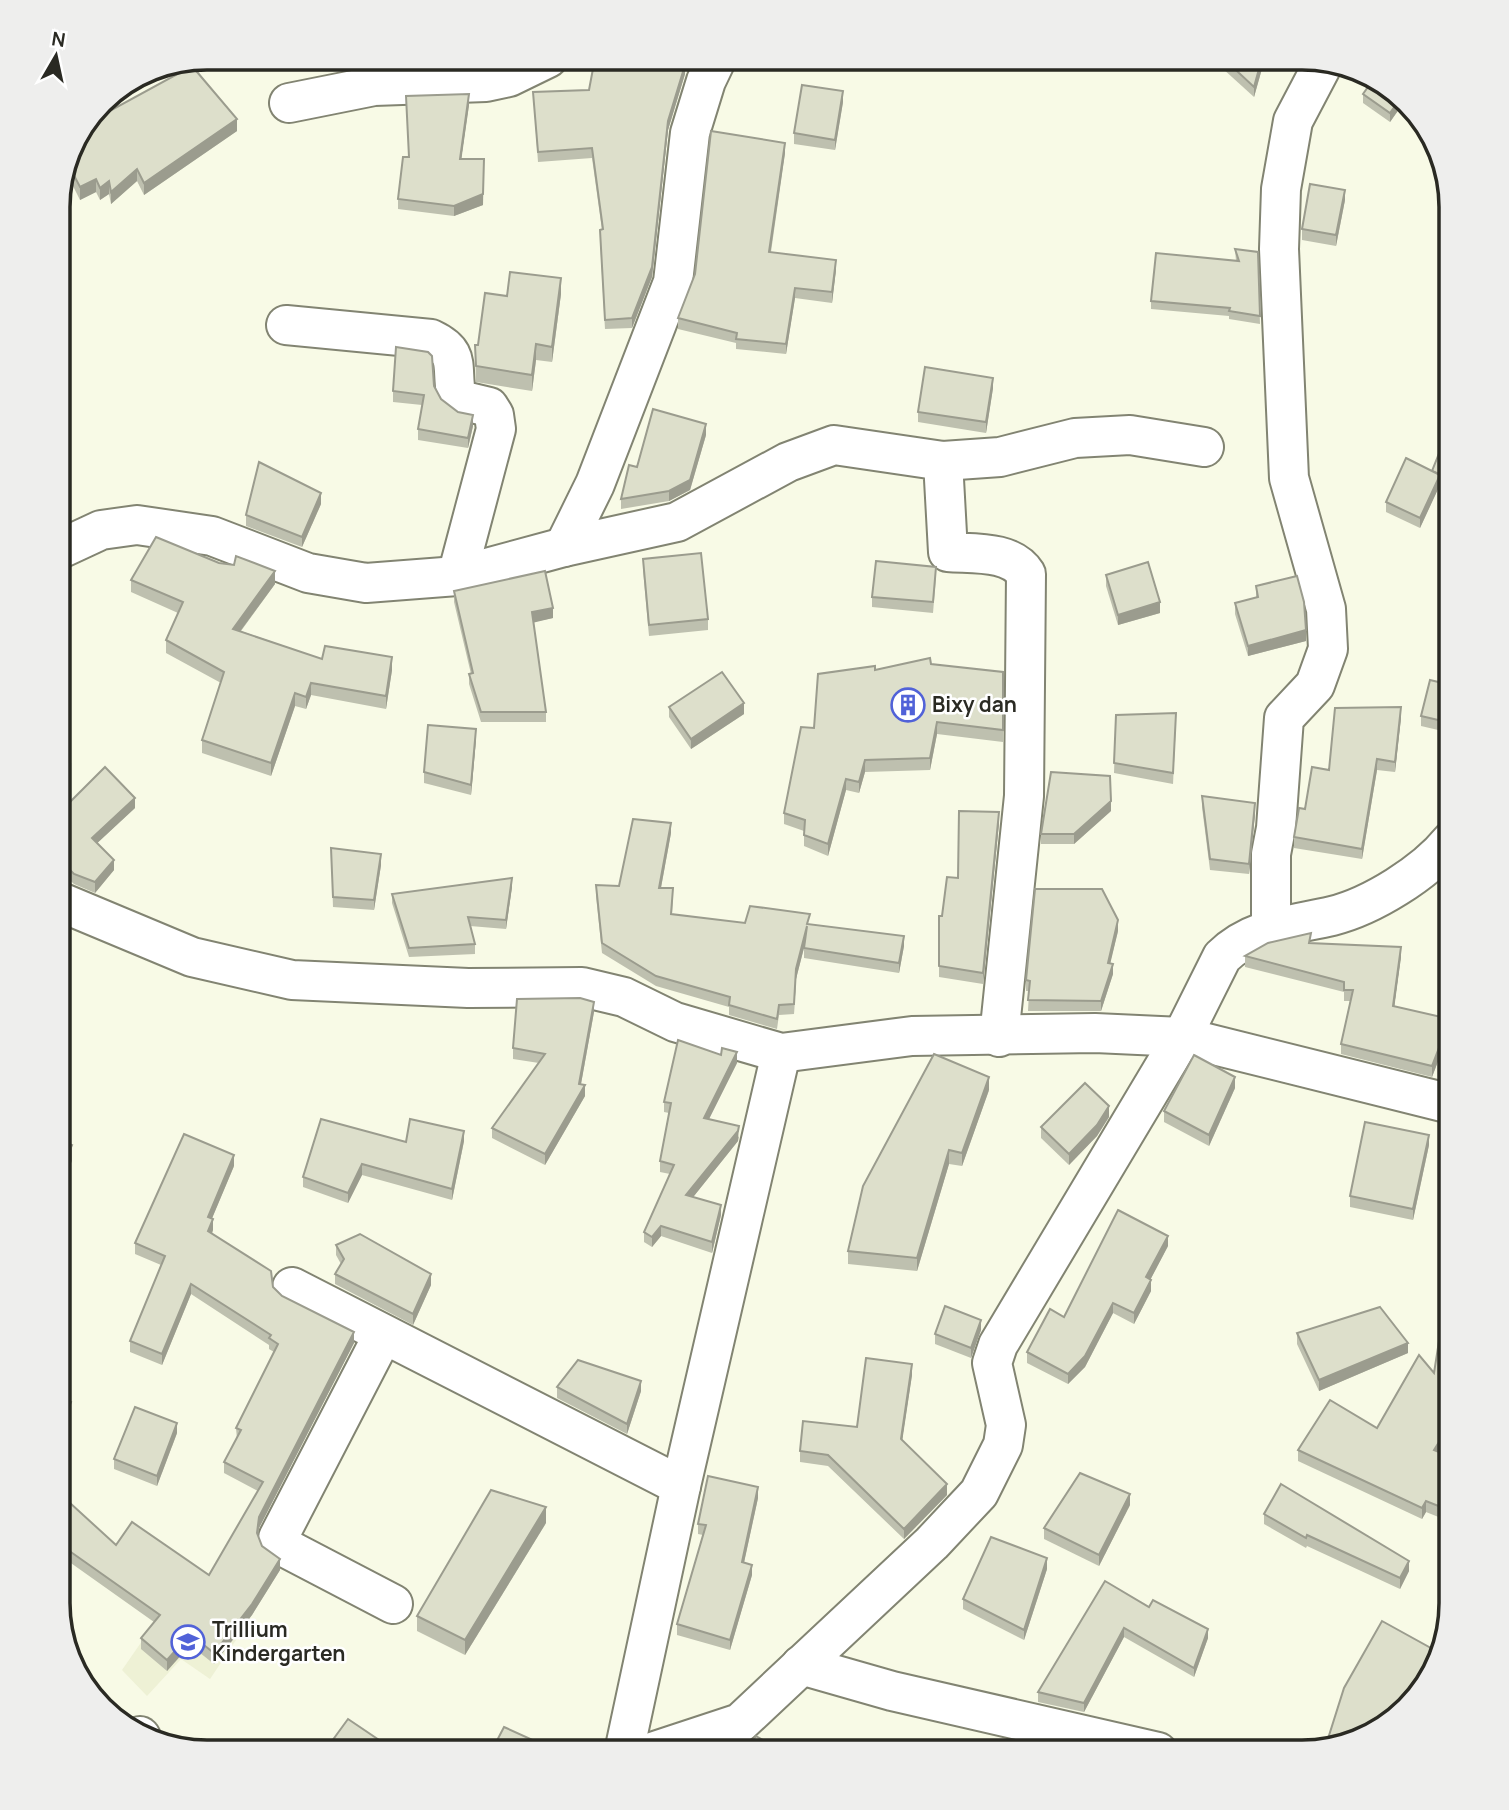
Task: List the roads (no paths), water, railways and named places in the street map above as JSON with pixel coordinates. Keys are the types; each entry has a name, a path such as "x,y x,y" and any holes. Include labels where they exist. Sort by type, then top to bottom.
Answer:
{"street":[{"path":"289,103 374,86 485,82 509,77 523,70"},
{"path":"564,547 595,484 673,282 690,133 712,70"},
{"path":"1271,928 1271,854 1276,828 1284,718 1315,685 1328,649 1326,609 1289,478 1279,248 1281,188 1293,121 1319,71"},
{"path":"286,325 430,339 447,346 453,357 456,394 464,401 489,407 495,415 496,429 457,576"},
{"path":"70,544 101,530 137,525 212,536 308,573 366,583 457,576 564,547 677,522 788,462 834,444 943,461 1000,457 1076,438 1130,435 1204,447"},
{"path":"943,461 942,483 948,552 1009,558 1026,573 1024,796 999,1037"},
{"path":"688,1740 740,1723 932,1543 979,1493 1003,1445 1006,1425 992,1363 998,1345 1182,1037 1222,957 1230,949 1271,928 1335,915 1406,883 1439,852"},
{"path":"70,906 192,957 292,979 468,988 582,987 624,997 675,1021 781,1053 912,1036 999,1037 1095,1032 1182,1037 1439,1101"},
{"path":"627,1740 681,1486 781,1053"},
{"path":"292,1287 681,1486"},
{"path":"383,1335 278,1538 280,1545 393,1604"},
{"path":"801,1665 892,1691 1106,1740"}],"place":[{"name":"Bixy dan","path":"908,705"},
{"name":"Trillium Kindergarten","path":"188,1642"}]}
